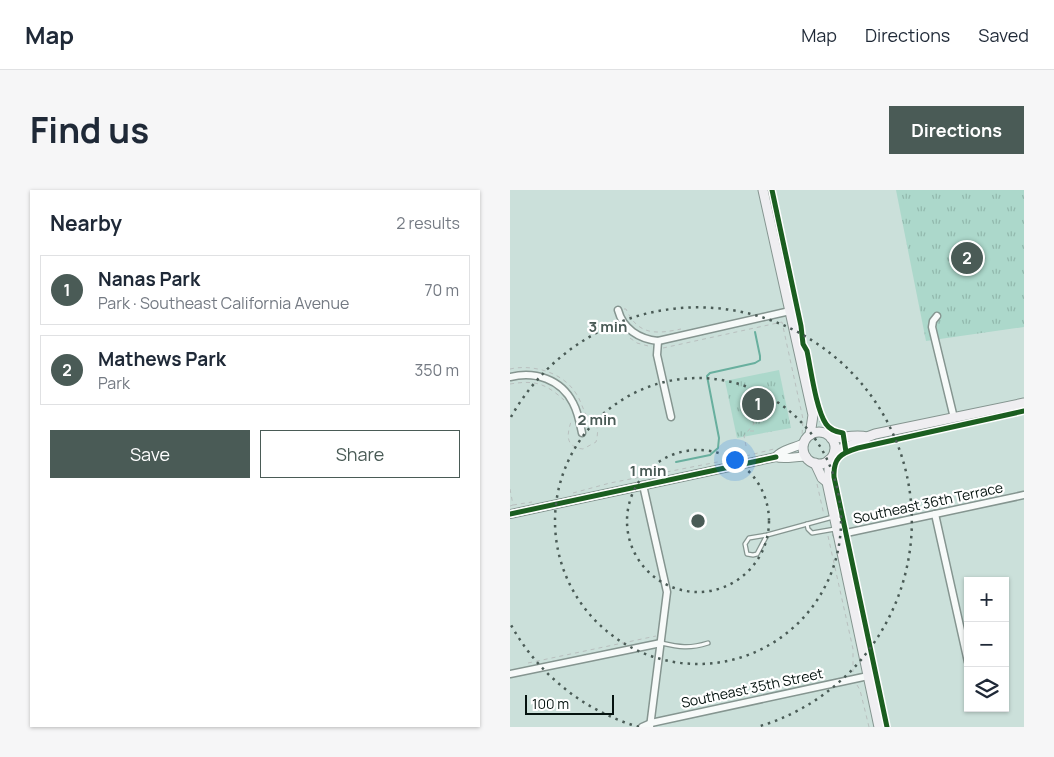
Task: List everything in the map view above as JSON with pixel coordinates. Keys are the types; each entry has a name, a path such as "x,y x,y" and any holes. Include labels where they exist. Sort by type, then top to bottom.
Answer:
{"main road":[{"path":"763,190 790,312 817,415 834,441 835,451"},
{"path":"807,439 814,433 827,432 848,438 861,435 867,437 1024,403"},
{"path":"817,415 804,452 806,457 815,463 822,478 827,482"},
{"path":"867,437 863,441 849,444 835,451 829,460 829,477 827,482 829,518 834,532 879,727"},
{"path":"815,463 829,460"}],"street":[{"path":"618,310 623,322 633,332 657,345 790,312"},
{"path":"937,316 933,321 932,327 954,418"},
{"path":"657,345 671,417"},
{"path":"510,376 531,374 556,383 568,394 573,402 582,433"},
{"path":"510,514 643,486 779,453 794,448 807,439"},
{"path":"776,453 781,459 796,456 806,457"},
{"path":"643,486 666,584 667,598 651,725"},
{"name":"Southeast 36th Terrace","path":"834,532 935,514 1024,495"},
{"path":"935,514 964,644"},
{"path":"510,674 661,643"},
{"name":"Southeast 35th Street","path":"642,727 868,676"}],"lane":[{"path":"767,535 757,554 746,554 745,544 749,538 829,518"},
{"path":"807,524 808,529 812,533 834,532"},
{"path":"661,643 682,648 697,647 708,643"}],"path":[{"path":"618,310 626,309 635,324 651,332 661,333 686,328"},
{"path":"629,337 637,343 666,348 782,322 803,424 802,436 792,444 794,448"},
{"path":"510,369 518,367 534,368 550,372 563,379 574,390 587,418 597,426 596,442 583,449 574,446 570,442 567,432 572,420"},
{"path":"510,384 529,382 542,385 551,388 565,401"},
{"path":"746,446 744,436 757,420 757,413"},
{"path":"817,415 827,432"},
{"path":"749,430 754,431"},
{"path":"745,456 776,453"},
{"path":"566,494 610,483 740,457"},
{"path":"817,484 829,518"},
{"path":"510,488 514,505"},
{"path":"510,506 539,500"},
{"path":"834,532 853,649 855,679 860,690 869,727"},
{"path":"523,665 656,636"}],"green space":[{"path":"896,190 1024,190 1024,327 926,341"},
{"path":"779,370 791,428 737,438 725,381"}],"waterway":[{"path":"676,462 710,455 718,448 719,438 707,376 710,373 755,363 760,360 755,332"}],"cycle path":[{"path":"772,190 801,326 803,344 807,351 822,417 833,430 843,433 846,452"},
{"path":"887,727 834,477 835,465 843,454 858,448 1024,411"},
{"path":"510,514 776,457"}],"place":[{"name":"Mathews Park","path":"967,258"},
{"name":"Nanas Park","path":"758,404"}]}
